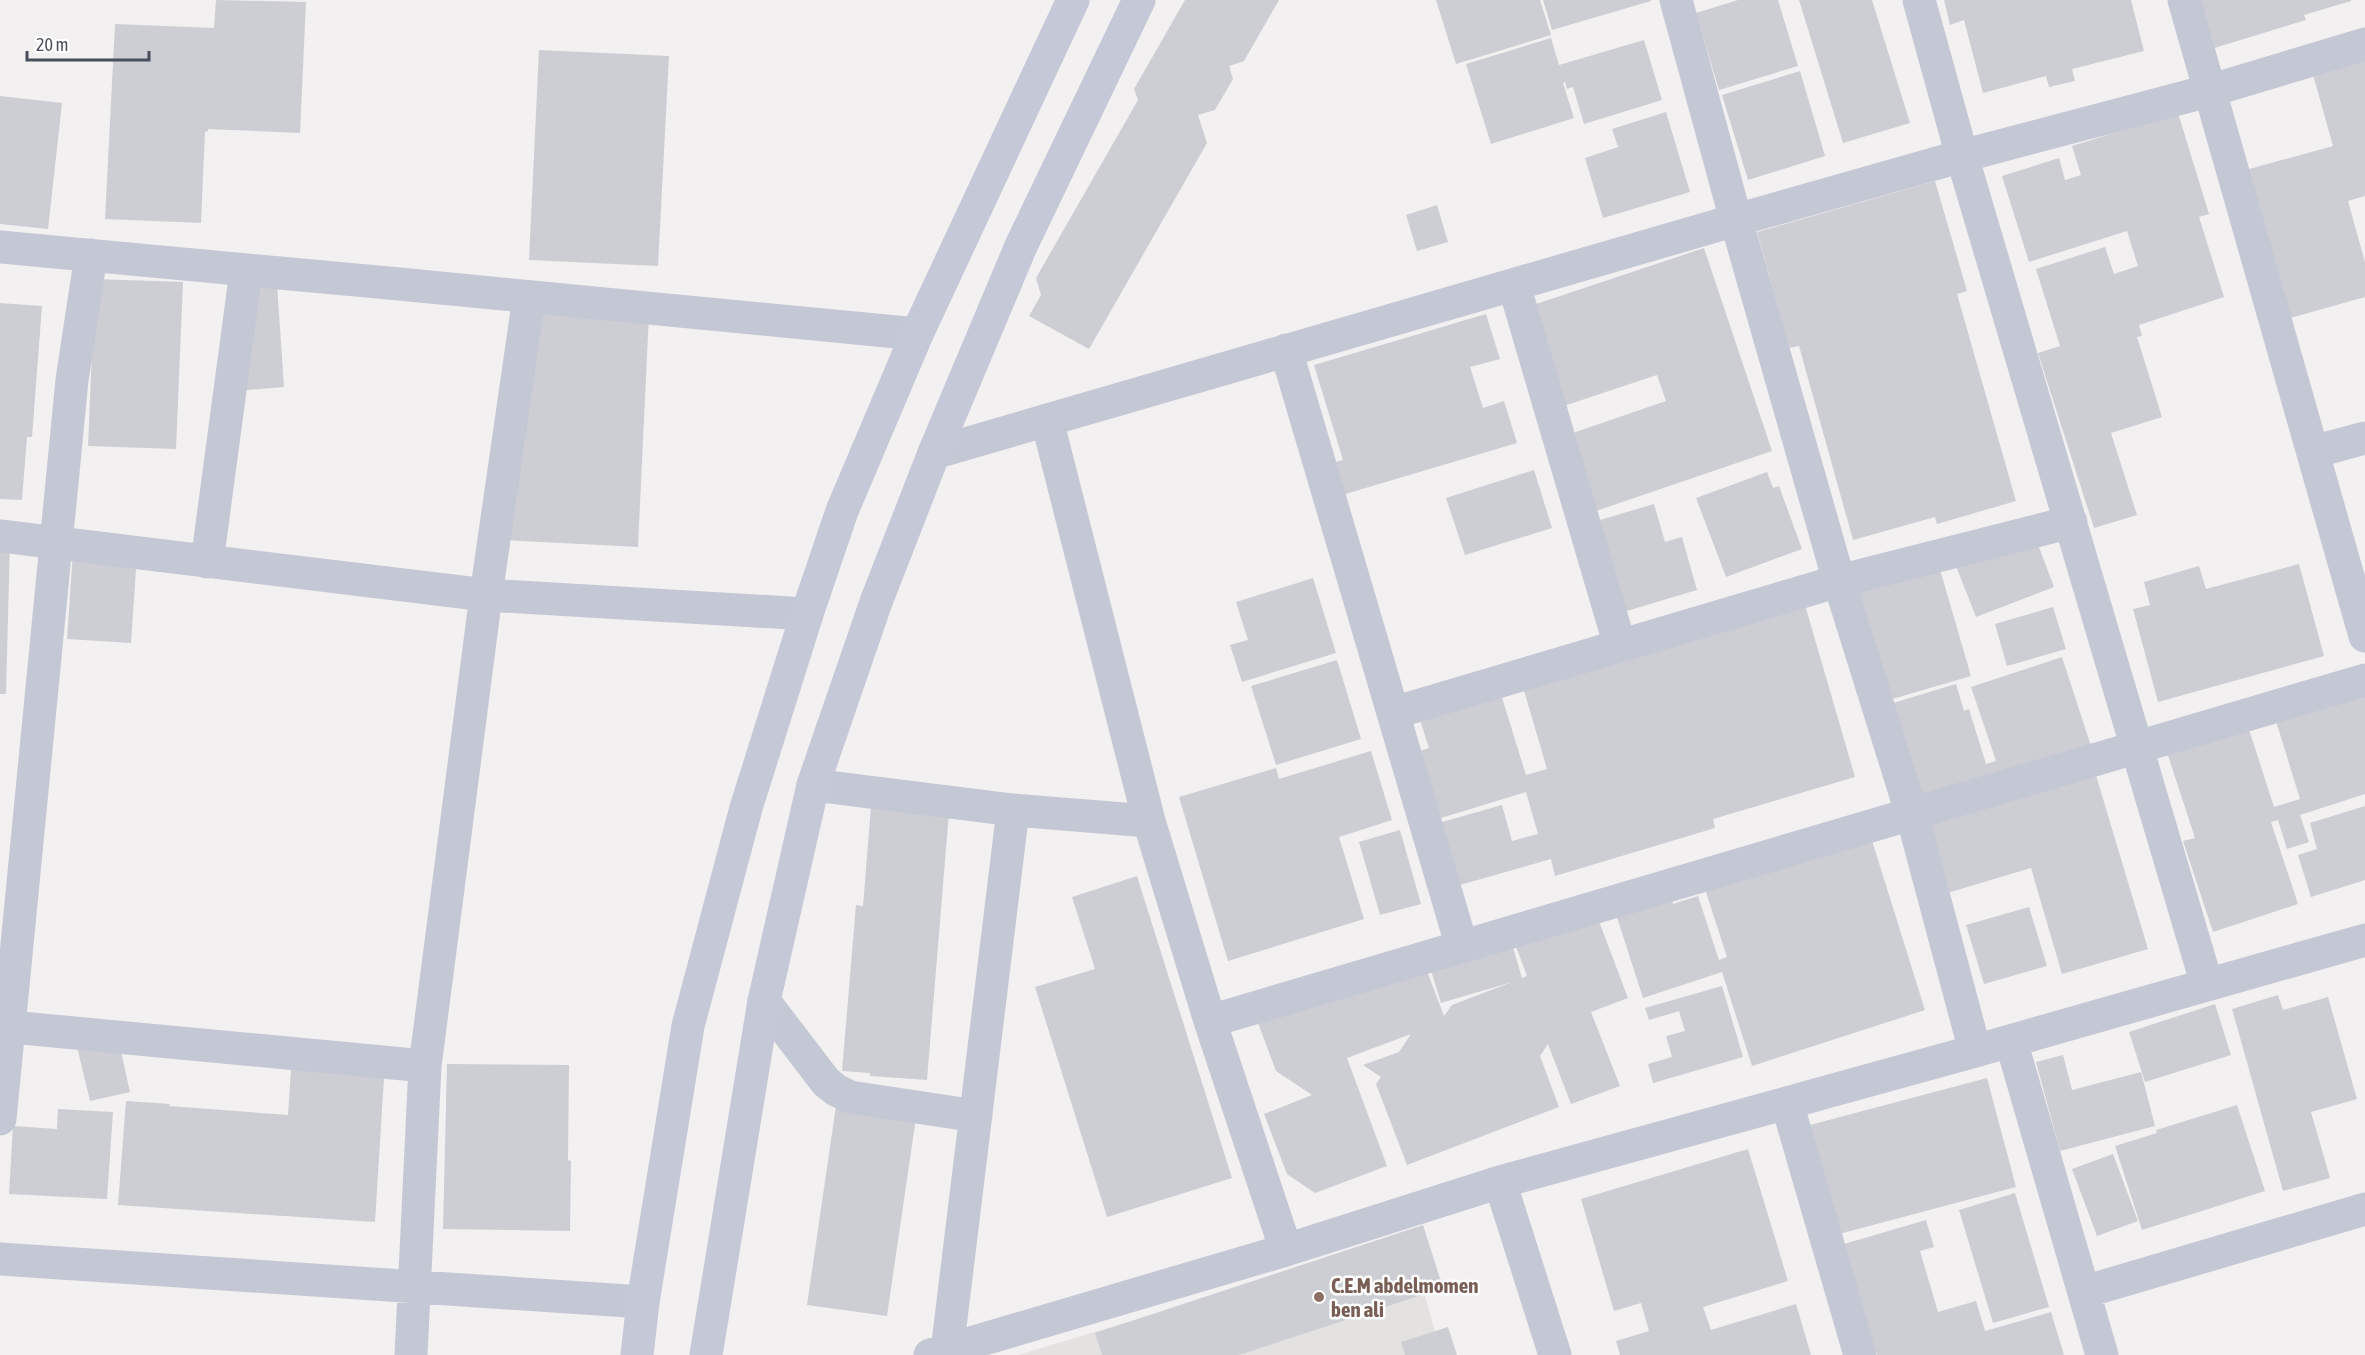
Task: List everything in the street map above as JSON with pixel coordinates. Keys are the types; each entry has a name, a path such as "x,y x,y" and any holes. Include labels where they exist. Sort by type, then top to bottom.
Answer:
{"main road":[{"path":"638,1355 643,1302 688,1026 746,808 807,614 842,510 917,334 1073,0"},
{"path":"706,1355 764,1000 813,785 876,602 934,453 1021,246 1139,0"}],"street":[{"path":"1676,0 1839,581 1912,815 1975,1051"},
{"path":"1919,0 1962,156 2207,985"},
{"path":"2184,0 2365,636"},
{"path":"934,453 1736,220 1962,156 2211,90 2365,44"},
{"path":"0,247 246,271 365,279 917,334"},
{"path":"0,1119 5,1027 57,544 72,380 91,255"},
{"path":"207,562 246,271"},
{"path":"1514,285 1620,646"},
{"path":"411,1355 425,1066 486,595 529,297"},
{"path":"1287,350 1462,947"},
{"path":"1047,420 1149,821 1209,1021 1286,1250"},
{"path":"2313,452 2365,438"},
{"path":"1393,713 1839,581 2071,522"},
{"path":"0,536 486,595 807,614"},
{"path":"1209,1021 2365,680"},
{"path":"813,785 1013,810 1149,821"},
{"path":"1013,810 976,1116 939,1353 1286,1250 1500,1182 2011,1041 2365,940"},
{"path":"764,1000 826,1082 836,1090 850,1096 976,1116"},
{"path":"5,1027 425,1066"},
{"path":"2011,1041 2102,1355"},
{"path":"1787,1103 1860,1355"},
{"path":"1500,1182 1555,1355"},
{"path":"2084,1292 2365,1209"},
{"path":"0,1259 643,1302"}],"shaded area":[{"name":"C.E.M abdelmomen ben ali","path":"1408,1238 1442,1355 1018,1355"}],"building":[{"path":"216,0 306,2 300,133 208,129 205,132 201,223 105,219 115,24 214,28"},
{"path":"1185,0 1279,0 1244,61 1229,66 1233,79 1215,110 1198,115 1207,143 1089,349 1029,316 1041,295 1036,278 1138,100 1134,89"},
{"path":"1436,0 1540,0 1551,35 1456,64"},
{"path":"1543,0 1651,0 1651,1 1552,30"},
{"path":"1738,0 1778,0 1798,66 1719,90 1696,13"},
{"path":"1799,0 1872,0 1910,123 1843,143"},
{"path":"1944,0 2131,0 2144,51 2072,69 2075,81 2049,87 2046,76 1983,93 1964,20 1950,25"},
{"path":"2195,0 2351,1 2304,15 2306,20 2211,49"},
{"path":"1551,38 1559,65 1644,40 1662,100 1584,124 1573,87 1567,89 1565,82 1563,83 1574,118 1491,144 1466,64"},
{"path":"539,50 669,56 658,266 529,260"},
{"path":"2365,57 2365,196 2348,201 2365,262 2365,297 2283,320 2242,171 2333,146 2312,71"},
{"path":"1800,71 1825,156 1748,180 1722,95"},
{"path":"0,96 62,103 48,229 0,224"},
{"path":"1666,112 1690,192 1603,218 1585,158 1618,147 1612,129"},
{"path":"2178,113 2209,214 2199,217 2224,297 2139,325 2142,336 2137,337 2162,417 2111,433 2137,515 2094,528 2038,353 2060,346 2036,269 2105,247 2114,274 2138,266 2127,231 2029,262 2002,176 2059,158 2065,180 2081,175 2072,146"},
{"path":"1935,181 1967,291 1957,294 2016,501 1937,524 1935,517 1853,540 1799,346 1789,348 1757,232"},
{"path":"1437,205 1448,242 1417,251 1406,215"},
{"path":"1704,248 1772,451 1593,512 1567,435 1666,401 1657,375 1558,408 1524,308"},
{"path":"276,270 284,387 236,391 228,273"},
{"path":"95,279 183,282 176,449 88,446"},
{"path":"0,303 42,306 32,437 27,437 22,500 0,499"},
{"path":"517,308 649,314 638,547 505,540"},
{"path":"1486,314 1500,359 1470,367 1483,408 1504,401 1517,443 1342,495 1332,463 1343,460 1314,365"},
{"path":"1534,470 1552,528 1465,555 1446,498"},
{"path":"1767,472 1773,488 1779,486 1802,549 1726,577 1696,498"},
{"path":"1654,504 1665,542 1682,537 1697,590 1620,613 1593,522"},
{"path":"2033,531 2054,587 1976,617 1954,561"},
{"path":"74,536 138,540 131,643 67,639"},
{"path":"0,540 10,541 6,694 0,694"},
{"path":"2299,564 2324,656 2158,702 2133,609 2150,605 2144,582 2199,566 2206,589"},
{"path":"1939,566 1971,676 1889,700 1858,589"},
{"path":"1313,578 1336,653 1242,682 1230,645 1248,640 1236,602"},
{"path":"1805,605 1855,777 1713,819 1715,828 1555,876 1551,859 1460,885 1442,822 1502,805 1512,841 1538,834 1526,792 1428,822 1407,755 1429,748 1419,717 1500,691 1526,775 1547,769 1523,687"},
{"path":"2053,607 2066,649 2007,666 1995,624"},
{"path":"2062,657 2091,746 2095,772 2148,949 2062,974 2031,868 1944,894 1893,703 1956,684 1964,711 1969,709 1986,764 1996,761 1971,687"},
{"path":"1337,660 1361,739 1276,765 1251,686"},
{"path":"2365,690 2365,794 2300,815 2309,842 2287,849 2278,820 2271,822 2298,904 2213,932 2183,841 2195,838 2163,740 2244,714 2274,807 2300,799 2275,718"},
{"path":"1371,751 1392,820 1339,837 1364,919 1228,961 1179,797 1276,768 1279,779"},
{"path":"872,794 950,800 927,1080 870,1076 870,1073 842,1071 856,905 863,906"},
{"path":"2365,806 2365,880 2311,897 2298,855 2317,849 2310,823"},
{"path":"1400,830 1421,904 1380,915 1359,842"},
{"path":"1869,831 1925,1010 1752,1066 1722,972 1643,998 1615,911 1670,893 1673,904 1698,896 1719,960 1727,957 1704,886"},
{"path":"1137,876 1232,1178 1107,1217 1035,987 1095,969 1072,897"},
{"path":"2029,907 2047,966 1984,984 1966,925"},
{"path":"1597,916 1628,998 1591,1012 1620,1086 1571,1104 1548,1044 1540,1056 1559,1107 1407,1165 1376,1084 1381,1077 1363,1065 1399,1052 1411,1034 1347,1058 1387,1166 1315,1193 1287,1174 1264,1114 1312,1095 1276,1071 1255,1015 1420,953 1444,1016 1452,1005 1512,982 1441,1003 1425,951 1507,927 1522,978 1527,976 1512,936"},
{"path":"1722,986 1743,1057 1653,1083 1648,1064 1672,1057 1666,1036 1685,1031 1679,1011 1649,1020 1645,1008"},
{"path":"2278,995 2283,1010 2328,997 2357,1099 2311,1112 2330,1178 2283,1191 2232,1009"},
{"path":"2215,1004 2231,1055 2145,1082 2129,1032"},
{"path":"115,1025 130,1092 90,1101 74,1034"},
{"path":"292,1055 385,1062 375,1222 118,1205 126,1101 288,1115"},
{"path":"2063,1055 2072,1090 2141,1072 2155,1126 2060,1151 2036,1062"},
{"path":"447,1064 569,1065 570,1231 443,1229"},
{"path":"1987,1078 2016,1187 1839,1234 1810,1125"},
{"path":"838,1092 918,1104 887,1316 807,1305"},
{"path":"2237,1105 2265,1191 2142,1230 2115,1146 2157,1133 2156,1130"},
{"path":"58,1109 113,1112 107,1199 9,1194 13,1126 57,1129"},
{"path":"1748,1149 1788,1281 1703,1307 1711,1330 1796,1304 1811,1355 1620,1355 1616,1341 1649,1331 1641,1303 1614,1311 1581,1199"},
{"path":"2113,1154 2138,1221 2097,1236 2072,1169"},
{"path":"2015,1193 2049,1307 1993,1323 1959,1210"},
{"path":"1926,1220 1934,1247 1920,1251 1938,1312 1976,1301 1985,1331 2051,1312 2064,1355 1877,1355 1844,1244"},
{"name":"C.E.M abdelmomen ben ali","path":"1423,1225 1443,1288 1239,1355 1102,1355 1095,1333"},
{"path":"1448,1327 1457,1355 1405,1355 1401,1342"}],"place":[{"name":"C.E.M abdelmomen ben ali","path":"1319,1297"}]}
